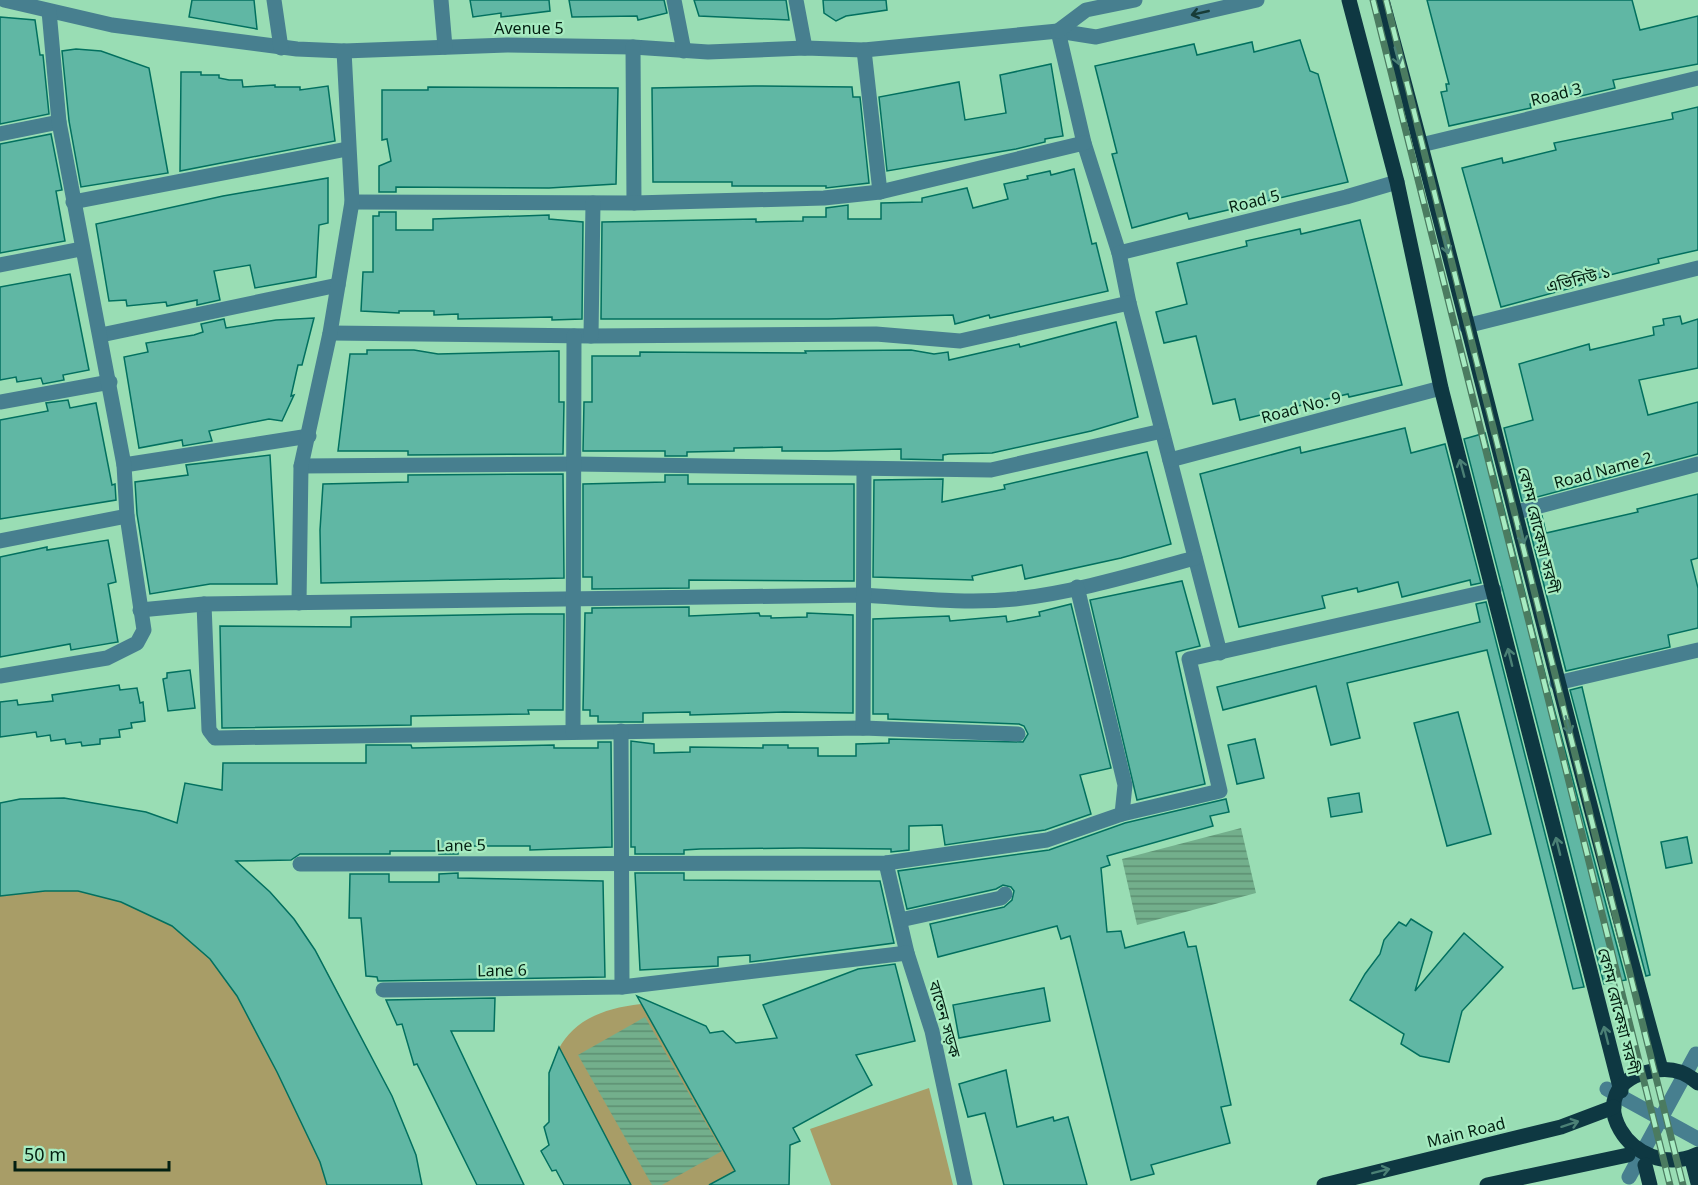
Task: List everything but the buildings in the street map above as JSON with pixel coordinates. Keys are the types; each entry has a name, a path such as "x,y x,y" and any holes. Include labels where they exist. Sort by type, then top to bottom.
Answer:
{"main road":[{"name":"বেগম রোকেয়া সরণী","path":"1349,0 1397,182 1441,388 1494,590 1614,1090"},
{"name":"বেগম রোকেয়া সরণী","path":"1382,0 1517,512 1557,683 1661,1069"},
{"path":"1698,1083 1677,1071 1661,1069 1646,1072 1614,1090 1613,1124 1618,1141 1628,1155 1645,1165 1669,1168 1695,1157 1698,1183"},
{"name":"Main Road","path":"1324,1185 1561,1127 1614,1107"},
{"path":"1487,1185 1628,1155"},
{"path":"1645,1165 1650,1185"}],"street":[{"name":"Avenue 5","path":"4,0 112,25 281,48 344,51 445,47 633,47 684,51 805,48 864,50 1058,31 1096,37 1257,0"},
{"path":"274,0 281,48"},
{"path":"441,0 445,47"},
{"path":"674,0 684,51"},
{"path":"796,0 805,48"},
{"path":"1135,0 1086,10 1058,31 1084,143 1119,253 1129,303 1220,653 1494,590"},
{"path":"0,676 107,658 137,643 144,630 128,516 124,465 101,335 81,249 59,122 49,11"},
{"path":"633,47 634,203"},
{"path":"864,50 880,192"},
{"path":"299,603 301,466 330,333 352,202 347,149 344,51"},
{"name":"Road 3","path":"1421,145 1698,78"},
{"path":"0,134 59,122"},
{"path":"352,202 634,203 824,198 880,192 1084,143"},
{"path":"73,202 347,149"},
{"name":"Road 5","path":"1119,253 1346,197 1397,182"},
{"path":"591,336 593,203"},
{"path":"0,265 81,249"},
{"name":"এভিনিউ ১","path":"1467,326 1698,268"},
{"path":"101,335 338,285"},
{"path":"330,333 574,336 876,334 960,341 1129,303"},
{"path":"573,732 574,336"},
{"path":"0,402 110,382"},
{"name":"Road No. 9","path":"1170,460 1441,388"},
{"path":"301,466 574,464 991,470 1162,431"},
{"path":"124,465 309,436"},
{"name":"Road Name 2","path":"1517,512 1698,464"},
{"path":"862,728 864,469"},
{"path":"0,541 128,516"},
{"path":"140,609 204,604 572,599 863,596 950,601 1016,599 1195,558"},
{"path":"1077,586 1125,785 1122,814"},
{"path":"204,604 209,730 215,738 862,728 1018,735"},
{"path":"1557,683 1698,650"},
{"name":"Lane 5","path":"300,864 886,863 1047,840 1122,814 1220,791 1189,659 1220,653"},
{"path":"621,731 622,987"},
{"name":"বাতেন সড়ক","path":"886,863 907,953 932,1031 965,1185"},
{"path":"900,920 1001,898 1005,894"},
{"name":"Lane 6","path":"383,990 622,987 907,953"},
{"path":"1629,1177 1696,1054"},
{"path":"1614,1090 1698,1138"}],"shaded area":[{"path":"0,803 240,865 294,919 325,967 401,1120 422,1185 0,1185"},
{"path":"1241,828 1256,893 1137,925 1122,859"},
{"path":"641,1004 656,1005 706,1026 710,1033 723,1031 736,1043 800,1141 788,1147 789,1185 564,1185 556,1171 552,1171 541,1151 549,1145 544,1127 549,1122 550,1074 556,1055 565,1039 578,1026 616,1008"},
{"path":"645,1017 722,1151 662,1185 652,1185 578,1055"},
{"path":"929,1088 953,1185 831,1185 810,1129"}],"railway":[{"path":"1373,0 1670,1185"},
{"path":"1386,0 1683,1185"}]}
